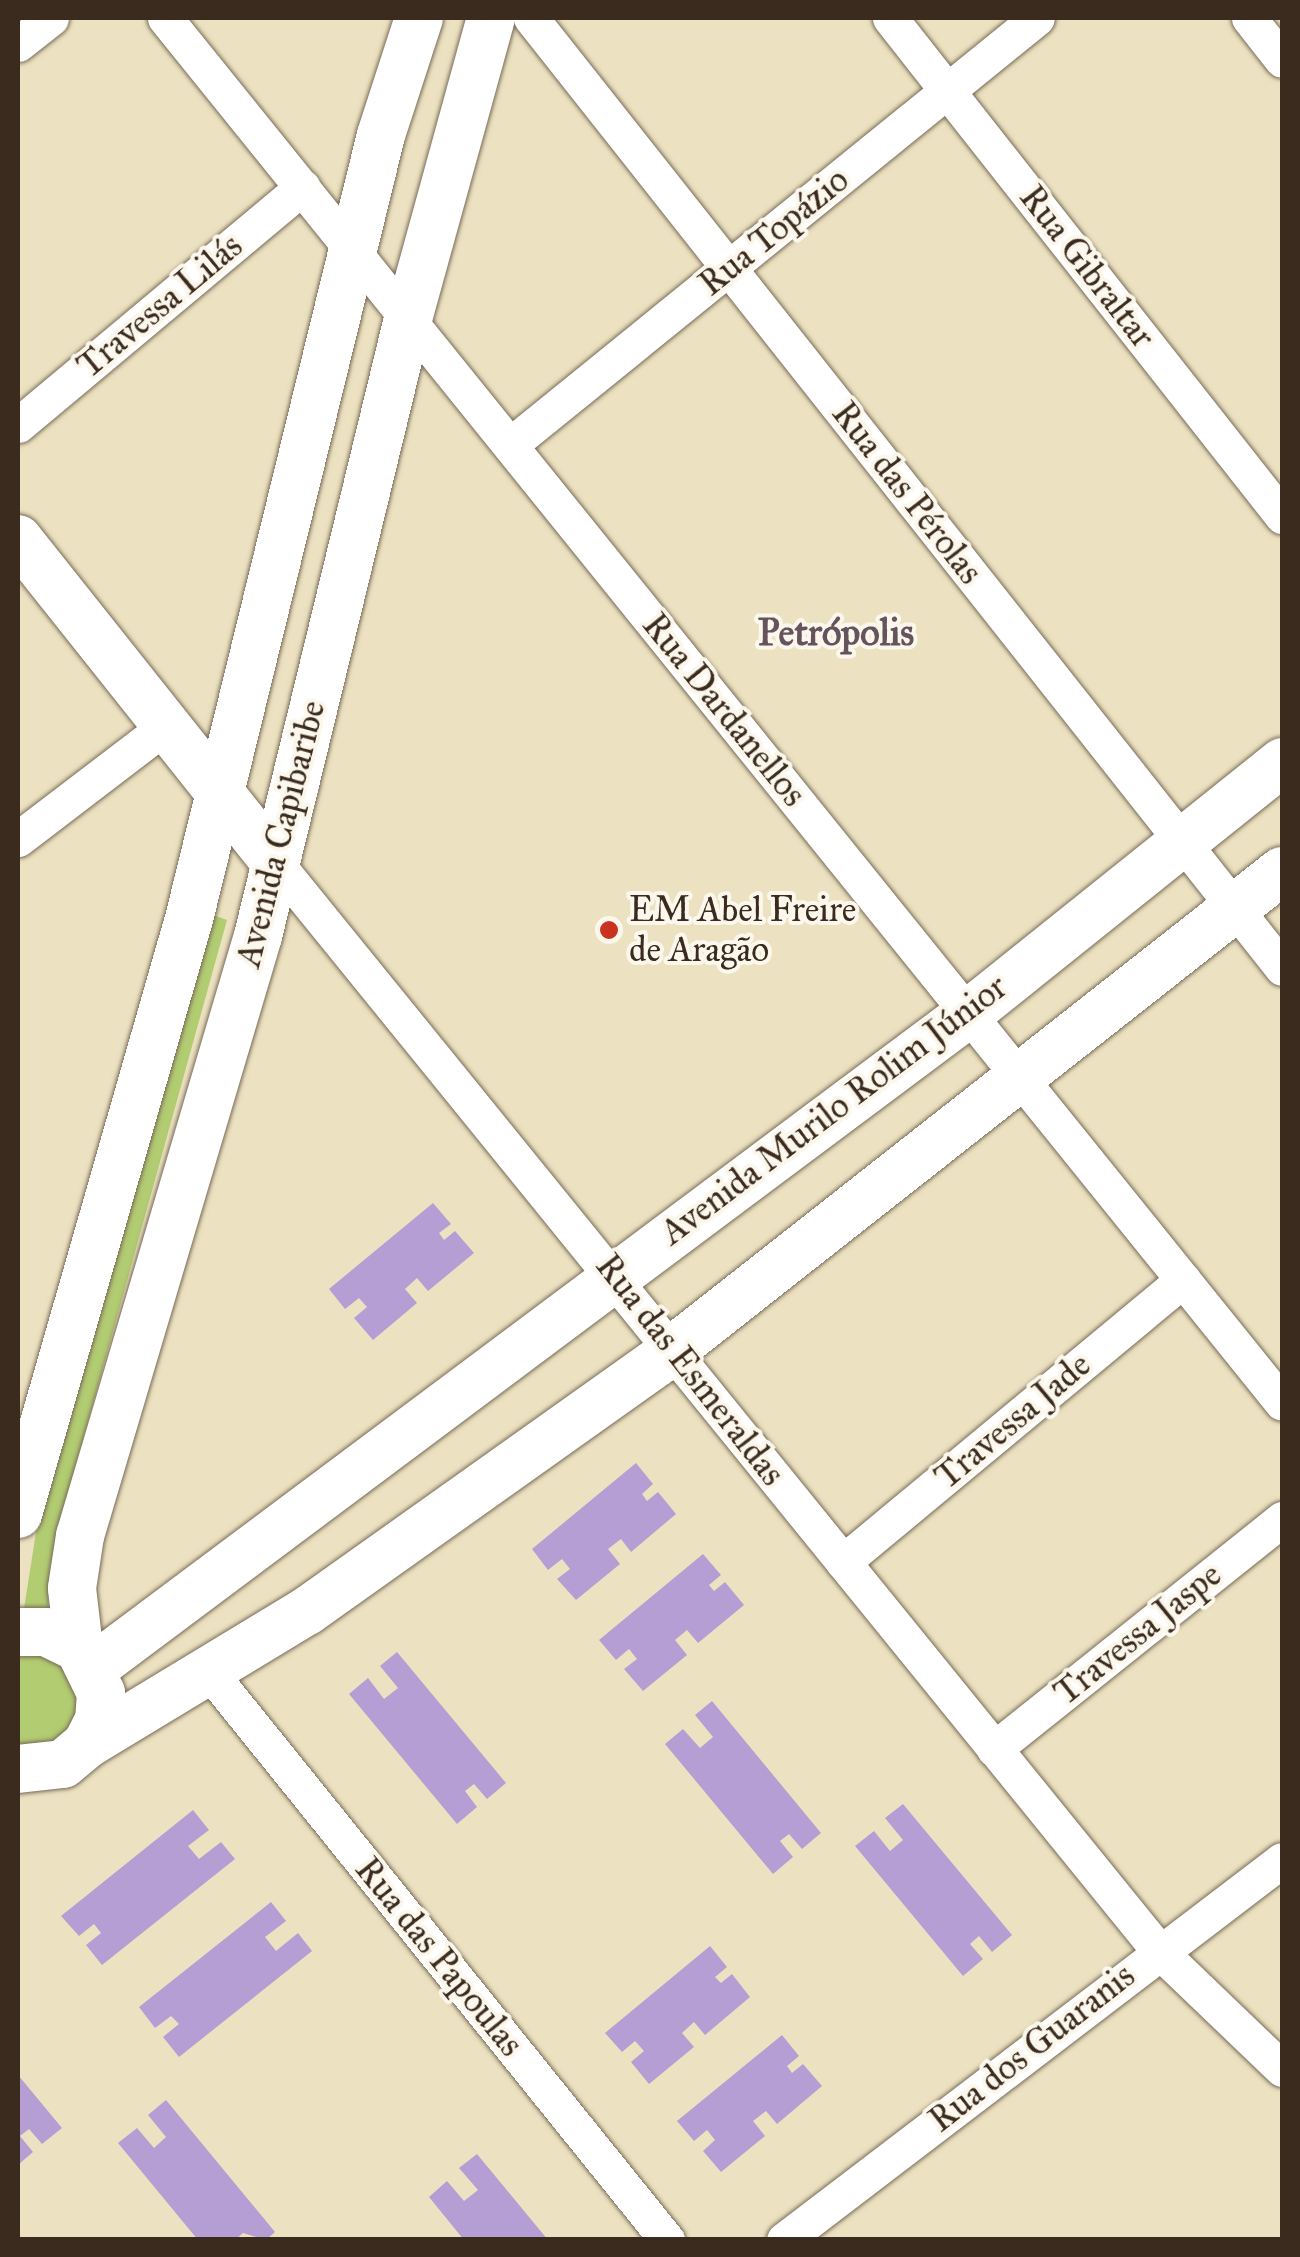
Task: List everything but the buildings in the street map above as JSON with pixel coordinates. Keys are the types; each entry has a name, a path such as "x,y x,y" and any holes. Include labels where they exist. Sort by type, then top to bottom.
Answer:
{"main road":[{"name":"Avenida Capibaribe","path":"18,1514 26,1447 220,791 352,250 419,18"},
{"name":"Avenida Capibaribe","path":"56,1759 101,1694 86,1658 72,1588 80,1536 276,863 408,319 490,18"},
{"name":"Rua das Esmeraldas","path":"18,539 276,863"},
{"name":"Avenida Murilo Rolim Júnior","path":"86,1658 254,1553 614,1273 968,1014 1282,762"},
{"path":"18,1811 56,1759 210,1674 307,1611 672,1348 1021,1080 1282,870"},
{"path":"254,1553 307,1611"},
{"path":"18,1632 46,1632 86,1658"}],"street":[{"path":"18,44 51,18"},
{"name":"Rua Dardanellos","path":"165,18 1282,1404"},
{"name":"Rua das Pérolas","path":"531,18 1282,968"},
{"name":"Rua Gibraltar","path":"890,18 1282,516"},
{"name":"Rua Topázio","path":"510,446 1037,18"},
{"path":"1249,18 1282,60"},
{"name":"Travessa Lilás","path":"18,425 303,187"},
{"path":"18,839 166,726"},
{"name":"Rua das Esmeraldas","path":"276,863 614,1273 1158,1950 1282,2069"},
{"name":"Travessa Jade","path":"843,1562 1183,1280"},
{"name":"Travessa Jaspe","path":"994,1748 1282,1519"},
{"name":"Rua das Papoulas","path":"210,1674 668,2240"},
{"name":"Rua dos Guaranis","path":"784,2240 1158,1950 1282,1860"}],"green space":[{"path":"202,911 227,920 71,1483 50,1568 47,1617 23,1615 45,1475"},
{"path":"43,1654 60,1661 83,1708 67,1739 18,1749 18,1657"}],"place":[{"name":"EM Abel Freire de Aragão","path":"609,930"}],"district":[{"name":"Petrópolis","path":"836,633"}]}
